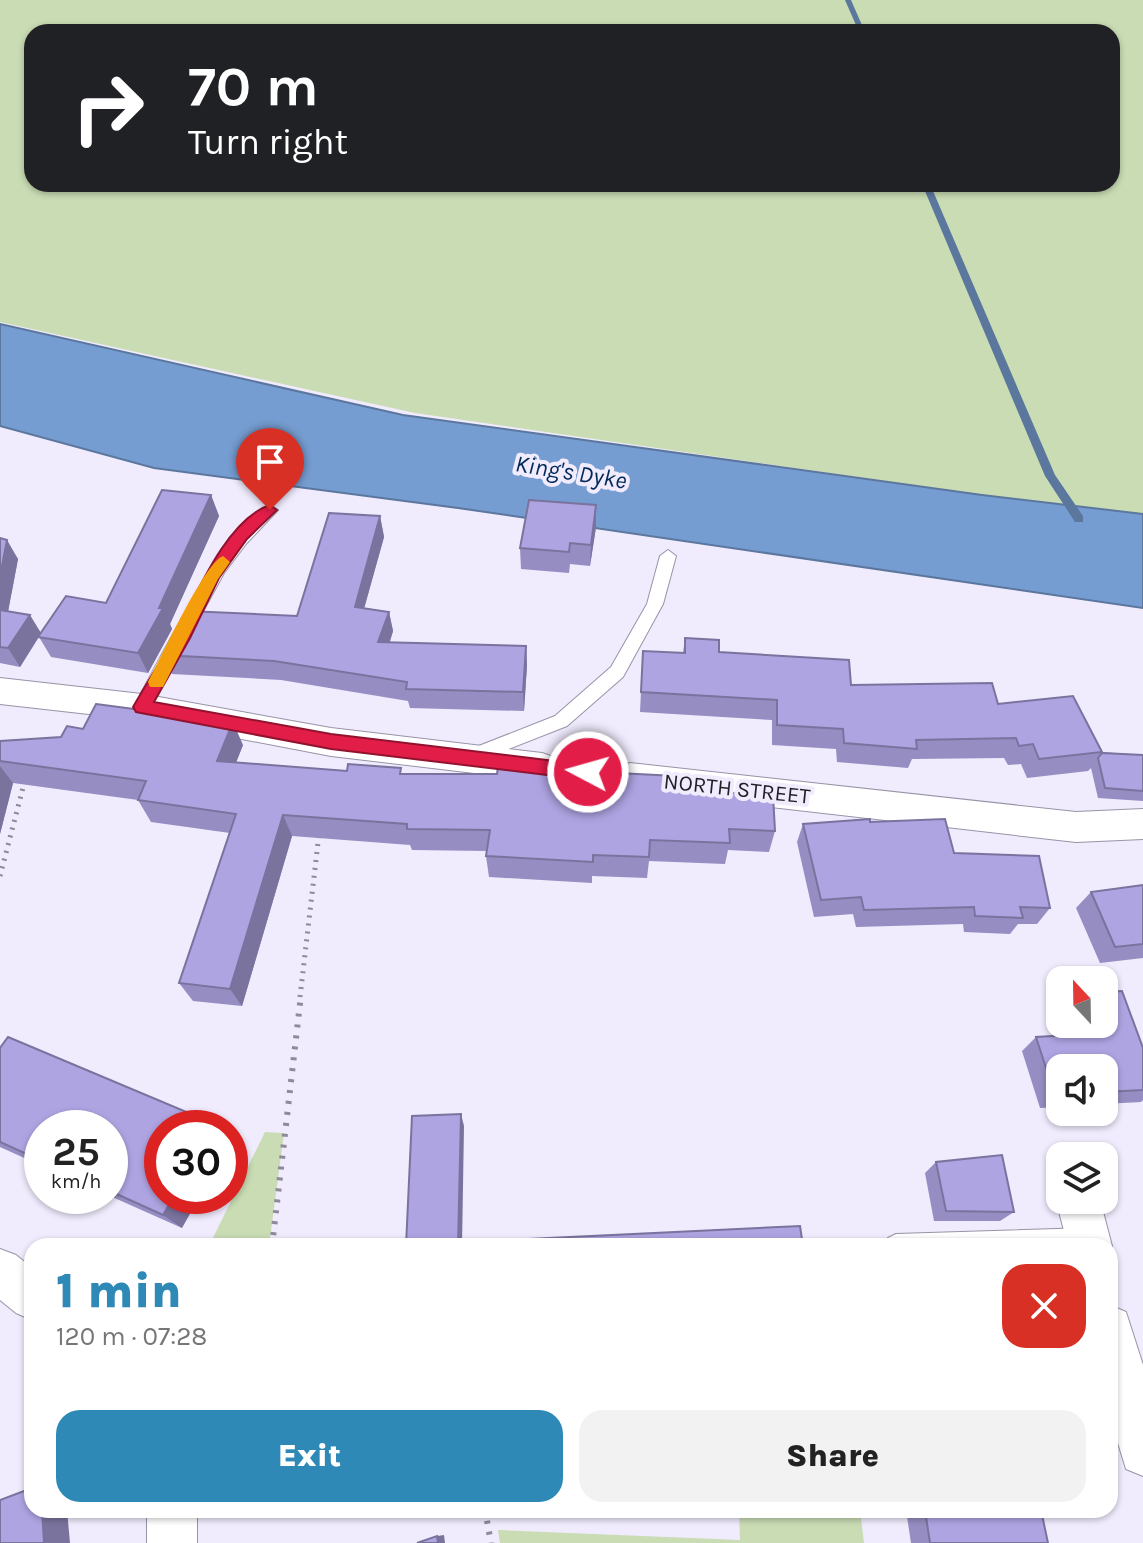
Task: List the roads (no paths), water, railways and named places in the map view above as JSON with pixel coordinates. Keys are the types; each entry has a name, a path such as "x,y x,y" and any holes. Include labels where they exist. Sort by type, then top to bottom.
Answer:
{"street":[{"name":"NORTH STREET","path":"0,691 142,707 331,742 466,759 1076,827 1143,824"},
{"path":"0,1271 24,1290"},
{"path":"1118,1358 1143,1452"},
{"path":"172,1518 172,1543"}],"lane":[{"path":"142,707 182,638 212,576 241,535 270,510"},
{"path":"466,759 561,721 617,672 655,604 668,556"},
{"path":"985,1238 1085,1229"}],"water":[{"name":"King's Dyke","path":"0,324 403,415 982,495 1143,514 1143,608 458,508 154,468 0,426"}],"waterway":[{"path":"848,0 858,24"},
{"path":"929,192 1050,476 1079,519"}]}
